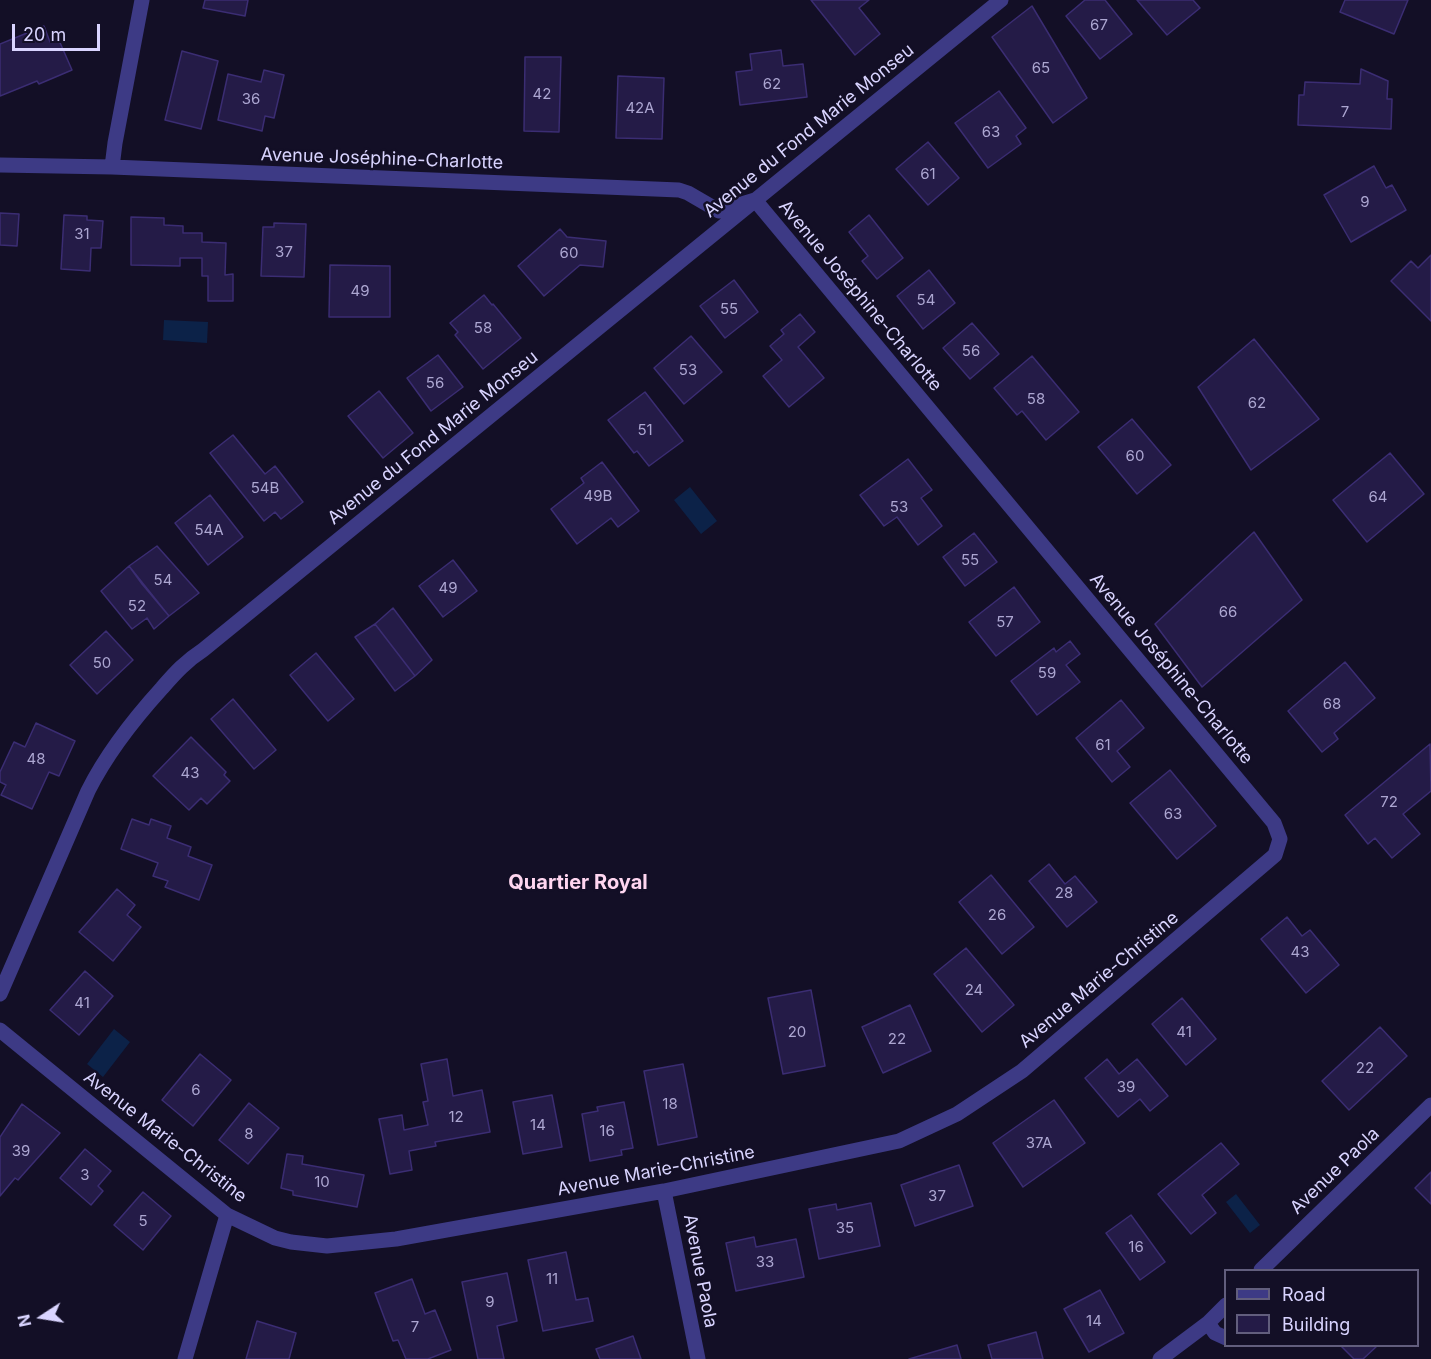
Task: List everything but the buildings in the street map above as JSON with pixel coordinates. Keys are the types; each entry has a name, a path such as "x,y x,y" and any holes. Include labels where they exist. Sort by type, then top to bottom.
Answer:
{"street":[{"path":"112,167 142,0"},
{"name":"Avenue du Fond Marie Monseu","path":"0,994 96,774 137,714 188,659 203,650 1001,0"},
{"name":"Avenue Joséphine-Charlotte","path":"0,165 112,167 678,190 688,193 719,211 755,200 1274,823 1280,839"},
{"name":"Avenue Marie-Christine","path":"0,1030 227,1215 275,1238 291,1242 327,1246 396,1239 664,1191 899,1141 957,1114 1022,1071 1275,855 1280,839"},
{"name":"Avenue Paola","path":"1266,1268 1431,1105"},
{"name":"Avenue Paola","path":"664,1191 698,1359"},
{"path":"185,1359 227,1215"},
{"path":"1160,1359 1208,1323 1224,1307"},
{"path":"1208,1323 1215,1333 1224,1337"}],"water":[{"path":"164,320 208,322 207,343 163,340"},
{"path":"690,487 717,521 701,534 674,500"},
{"path":"114,1029 130,1042 103,1077 87,1064"},
{"path":"1236,1194 1260,1225 1250,1233 1226,1202"}],"district":[{"name":"Quartier Royal","path":"578,883"}]}
